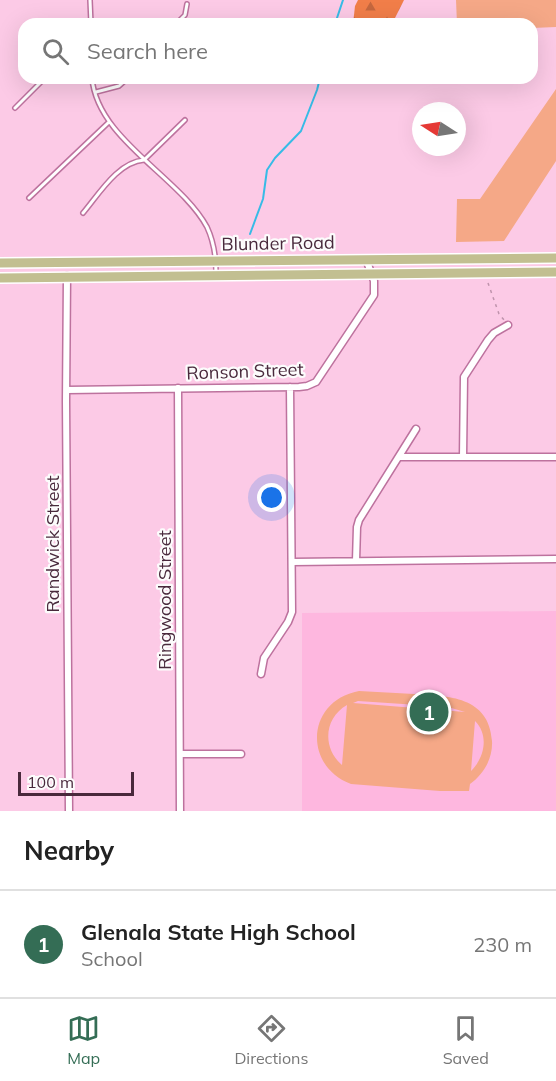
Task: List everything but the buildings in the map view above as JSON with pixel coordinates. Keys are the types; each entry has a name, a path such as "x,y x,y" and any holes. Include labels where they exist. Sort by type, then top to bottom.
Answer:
{"main road":[{"name":"Blunder Road","path":"0,263 556,258"},
{"name":"Blunder Road","path":"0,278 556,272"}],"street":[{"path":"365,259 372,273"},
{"name":"Ronson Street","path":"68,390 307,386 316,382 374,295 372,273"},
{"name":"Randwick Street","path":"67,276 69,811"},
{"path":"463,457 464,377 488,340 494,333 508,325"},
{"path":"261,674 264,658 292,612 290,387"},
{"name":"Ringwood Street","path":"178,388 180,811"},
{"path":"356,561 359,520 416,429"},
{"path":"400,457 556,457"},
{"path":"292,562 556,559"},
{"path":"180,754 241,754"}],"lane":[{"path":"90,0 91,18"},
{"path":"182,18 185,15 187,4"},
{"path":"15,108 39,84"},
{"path":"94,84 109,122 197,212 210,234 216,261 216,275"},
{"path":"96,92 121,84"},
{"path":"82,213 117,173 139,160 144,160 185,120"},
{"path":"30,198 109,122"}],"path":[{"path":"489,283 499,314 508,325"}],"shaded area":[{"path":"456,0 556,0 556,27 538,28 538,18 457,18"},
{"path":"556,89 556,161 504,241 456,242 457,199 480,199"},
{"path":"556,611 556,811 302,811 302,613"},
{"path":"359,691 440,696 465,701 483,715 489,726 492,747 489,759 483,770 470,784 469,791 351,784 335,775 325,763 318,749 317,734 321,720 329,707 341,697","holes":["358,701 448,707 465,712 353,703","347,705 342,765 331,750 328,734 330,725 339,711","475,721 482,733 484,746 471,771"]}],"green space":[{"path":"358,0 404,0 395,18 354,18"}],"waterway":[{"path":"337,18 343,0"},
{"path":"250,234 263,199 267,170 275,158 301,131 318,84"}],"place":[{"name":"Glenala State High School","path":"429,712"}]}
